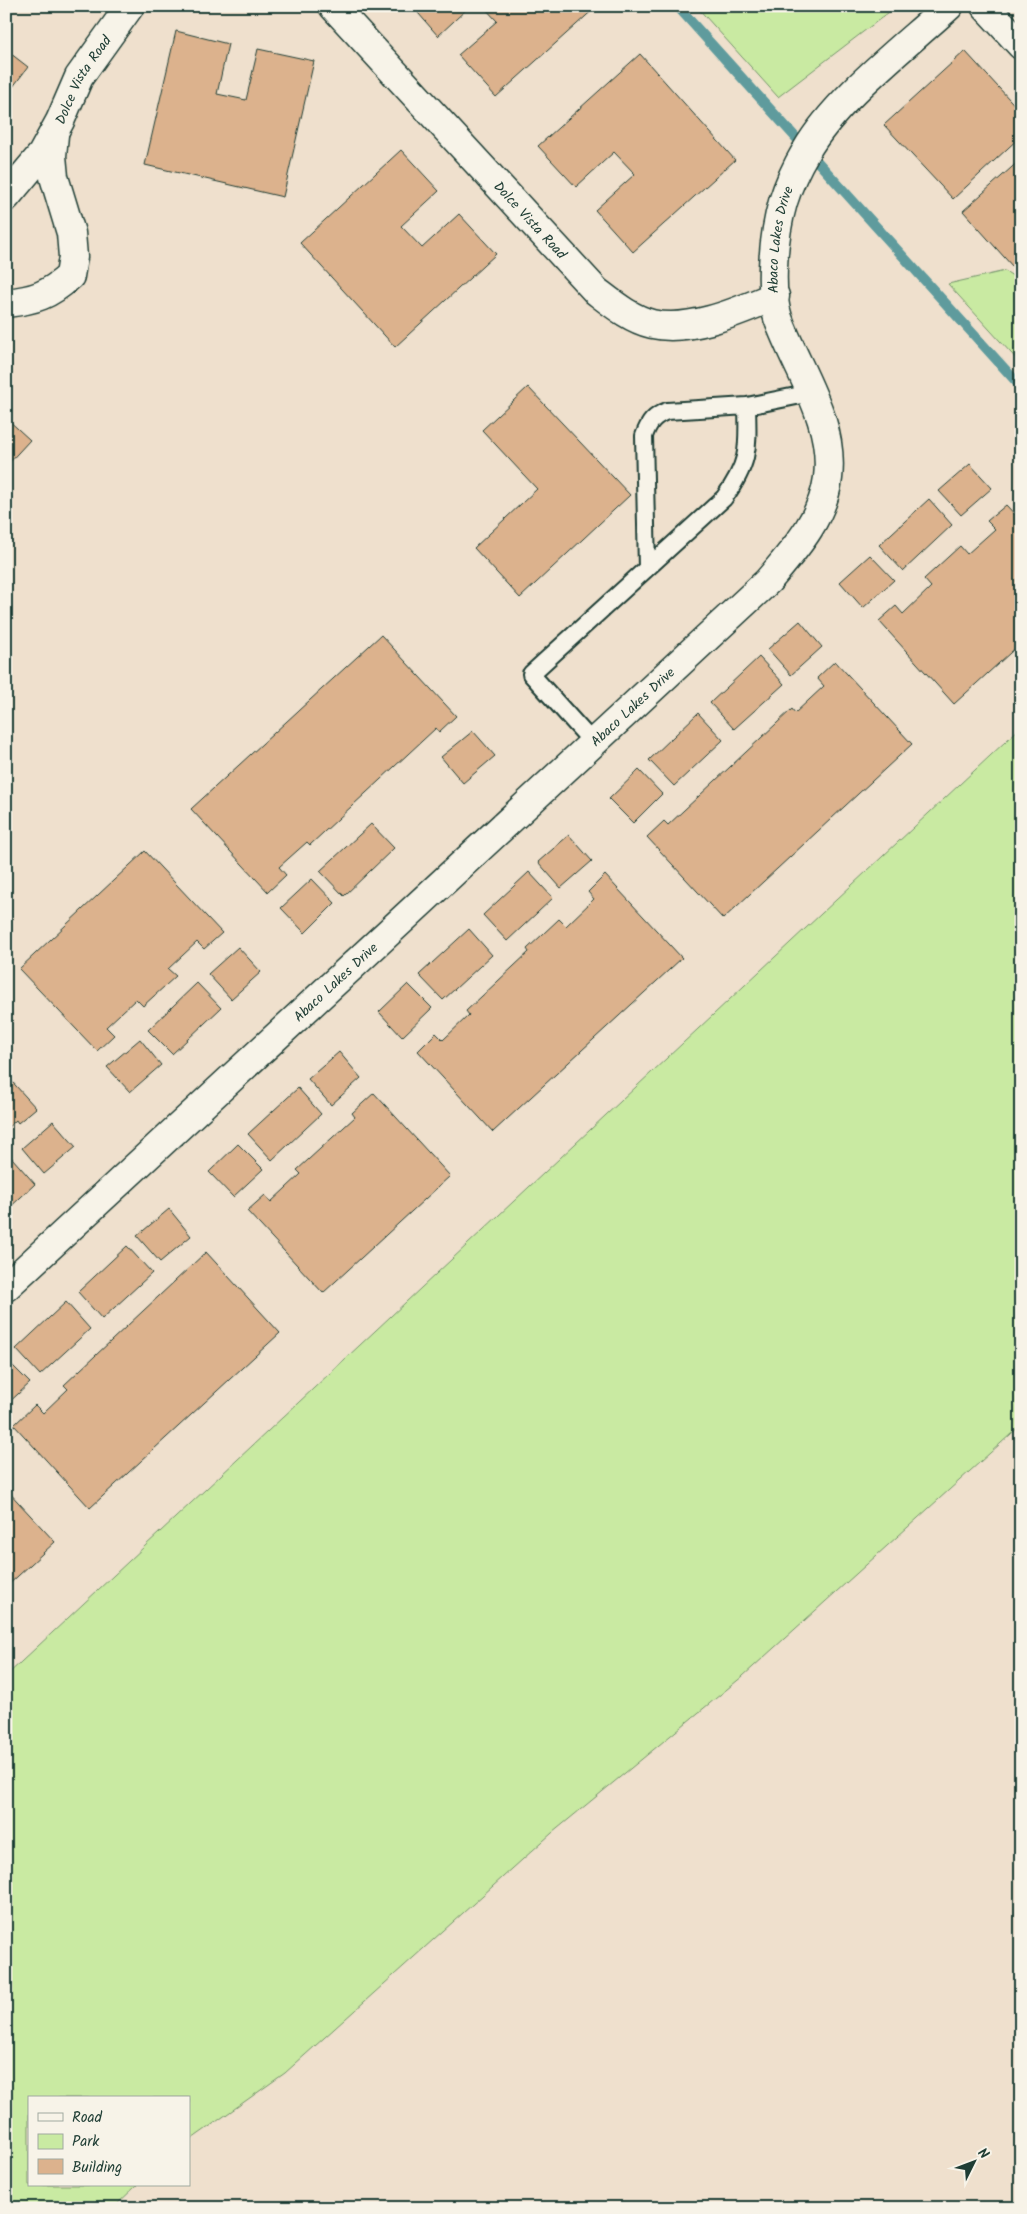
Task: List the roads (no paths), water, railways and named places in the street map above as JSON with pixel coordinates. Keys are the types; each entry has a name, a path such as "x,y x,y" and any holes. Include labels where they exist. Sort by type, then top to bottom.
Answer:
{"street":[{"name":"Dolce Vista Road","path":"6,197 42,154 55,131 79,78 130,6"},
{"name":"Dolce Vista Road","path":"333,6 596,291 623,312 653,324 678,325 706,321 736,312 775,296"},
{"name":"Abaco Lakes Drive","path":"6,1287 768,581 795,549 816,516 828,479 829,446 811,393 778,317 773,277 775,249 783,202 805,152 819,130 843,103 948,6"},
{"path":"985,6 1021,45"},
{"name":"Dolce Vista Road","path":"6,304 39,298 56,288 70,276 73,257 72,233 54,177 52,156 55,131"}],"lane":[{"path":"646,568 644,436 648,424 657,414 667,411 747,406 811,393"},
{"path":"593,743 531,674 724,498 740,476 748,447 747,406"}],"waterway":[{"path":"677,6 1021,387"}]}
